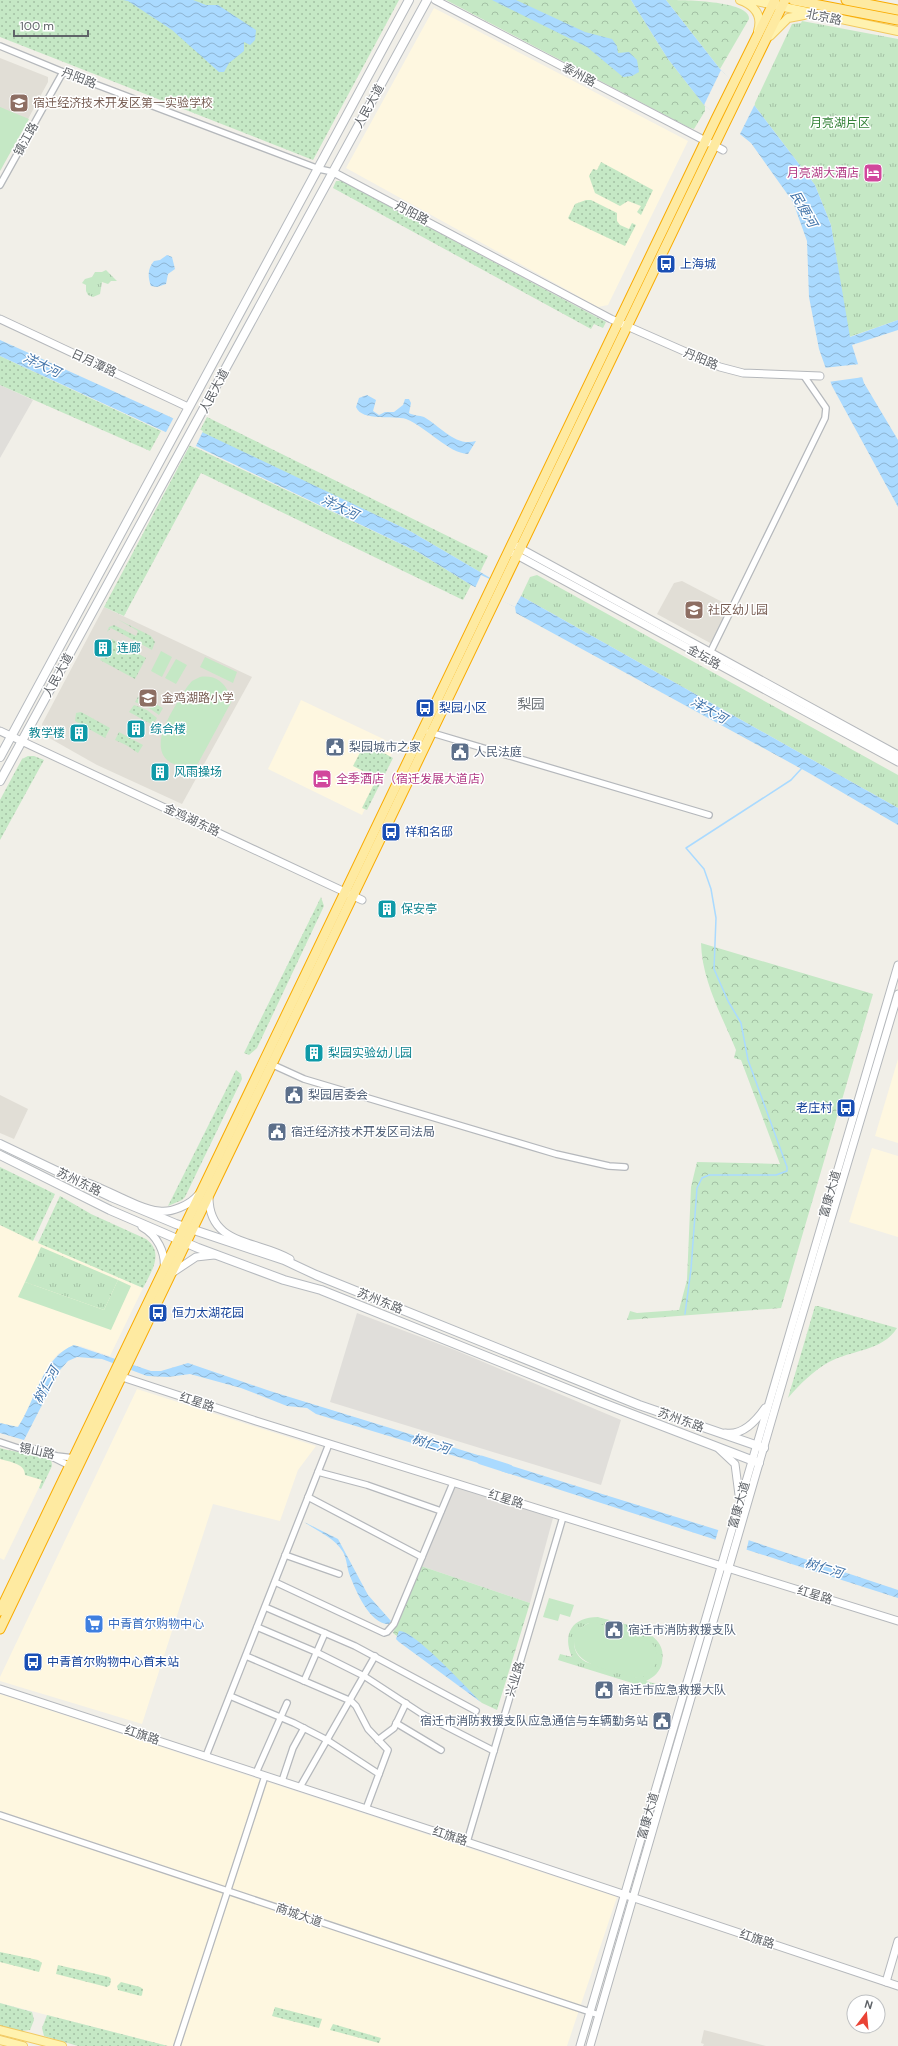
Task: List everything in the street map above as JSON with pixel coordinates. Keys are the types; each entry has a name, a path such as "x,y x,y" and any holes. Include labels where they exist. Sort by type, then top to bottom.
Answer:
{"highway":[{"path":"793,0 898,20"},
{"path":"846,0 898,10"},
{"path":"205,1192 271,1064 354,896 428,732 622,325 779,3"},
{"path":"0,1629 205,1192 354,896"},
{"path":"0,1611 72,1462 118,1375"}],"main road":[{"name":"人民大道","path":"0,757 409,0"},
{"name":"人民大道","path":"1,777 40,709 428,0"},
{"path":"740,0 752,6 759,17 759,42"},
{"name":"北京路","path":"751,0 779,3 830,18 898,31"},
{"path":"759,42 793,16 801,15 830,18"},
{"path":"300,204 309,204 311,213"},
{"path":"29,704 32,711 40,709"},
{"name":"苏州东路","path":"0,1144 64,1175 153,1214 189,1228 284,1260 316,1275 639,1404 760,1447"},
{"name":"苏州东路","path":"0,1155 110,1210 219,1256 284,1280 321,1290 600,1402 707,1441 756,1461"},
{"path":"0,2030 62,2046"},
{"path":"0,2040 23,2046"}],"street":[{"name":"泰州路","path":"435,0 723,150"},
{"name":"丹阳路","path":"0,46 63,72 319,169 333,172 622,325 728,370 820,376"},
{"name":"镇江路","path":"0,185 63,72"},
{"name":"日月潭路","path":"0,319 188,407"},
{"path":"709,656 826,418 826,408 804,376"},
{"name":"金坛路","path":"515,550 709,656 898,762"},
{"name":"金坛路","path":"709,656 898,755"},
{"name":"金鸡湖东路","path":"0,731 354,896"},
{"path":"428,732 709,815"},
{"name":"富康大道","path":"580,2046 725,1567 839,1164 898,965"},
{"name":"富康大道","path":"772,1400 848,1166 898,994"},
{"path":"271,1064 304,1079 549,1152 609,1166 625,1167"},
{"path":"852,1120 861,1123"},
{"path":"839,1164 848,1166"},
{"path":"64,1175 96,1185 142,1206 161,1212 187,1204 205,1192 211,1216 221,1230 230,1236 278,1253 316,1275"},
{"path":"59,1184 96,1206 148,1230 154,1236 162,1252 166,1273 196,1257 208,1255 219,1256"},
{"path":"148,1226 153,1214"},
{"name":"红星路","path":"118,1375 329,1444 898,1622"},
{"path":"711,1430 732,1434 744,1429 756,1421 772,1400"},
{"path":"707,1441 725,1454 735,1464 739,1486 739,1506"},
{"name":"锡山路","path":"0,1443 18,1448 36,1449 72,1462"},
{"path":"206,1756 329,1444"},
{"name":"富康大道","path":"590,2046 725,1567 739,1506 756,1461"},
{"path":"318,1472 367,1485 441,1512"},
{"path":"275,1582 384,1633 387,1632 394,1624 453,1483"},
{"path":"308,1497 422,1557"},
{"name":"兴业路","path":"467,1842 563,1517"},
{"path":"285,1555 339,1574"},
{"path":"265,1607 375,1656 476,1711"},
{"path":"257,1627 316,1652 364,1676 422,1714 494,1751"},
{"path":"304,1680 325,1633"},
{"path":"246,1656 351,1701 356,1706 368,1729 388,1750 366,1809"},
{"path":"300,1787 351,1701 375,1656"},
{"name":"红旗路","path":"0,1689 625,1894 898,1986"},
{"path":"230,1696 304,1728 327,1740 379,1774"},
{"path":"256,1773 287,1703"},
{"path":"378,1740 394,1728 406,1703"},
{"path":"396,1723 441,1750"},
{"path":"282,1781 293,1748 304,1728"},
{"path":"177,2046 265,1776"},
{"name":"商城大道","path":"0,1815 599,2015"},
{"path":"886,1982 898,1941"}],"shaded area":[{"path":"434,8 688,141 608,305 598,307 346,168"},
{"name":"宿迁经济技术开发区第一实验学校","path":"0,58 48,77 48,82 0,171"},
{"path":"0,385 33,400 0,458"},
{"name":"社区幼儿园","path":"682,581 730,606 712,644 657,614 674,583"},
{"name":"金鸡湖路小学","path":"104,607 252,677 182,804 97,765 44,735 42,724"},
{"name":"梨园城市之家","path":"301,700 396,745 362,815 268,769"},
{"path":"898,1059 898,1143 875,1136"},
{"path":"0,1095 28,1109 14,1139 0,1133"},
{"path":"872,1148 898,1156 898,1237 849,1222"},
{"path":"0,1225 143,1288 110,1356 80,1346 59,1353 51,1362 20,1424 15,1428 0,1423"},
{"path":"357,1313 455,1350 621,1420 601,1485 330,1402"},
{"path":"137,1389 316,1446 298,1470 280,1521 213,1504 142,1724 0,1681 0,1677"},
{"path":"0,1457 46,1473 4,1560 0,1558"},
{"path":"454,1486 553,1518 530,1603 421,1566"},
{"path":"0,1694 617,1897 567,2046 168,2046 0,2003"},
{"path":"704,2030 766,2046 703,2046 704,2044 701,2043"}],"green space":[{"path":"0,0 399,0 313,160 0,37"},
{"path":"446,0 631,0 668,59 705,106 705,111 694,129 688,127"},
{"path":"666,0 713,2 738,8 746,13 749,19 720,69"},
{"name":"月亮湖片区","path":"802,21 898,39 898,320 849,337 831,225 815,185 754,105 792,24 801,23"},
{"path":"0,107 29,119 0,171"},
{"path":"601,162 653,190 641,215 637,212 641,206 628,201 620,206 595,193 589,176 593,169 597,170"},
{"path":"336,181 342,181 606,322 603,328 594,324 591,329 333,188"},
{"path":"586,200 591,200 617,213 617,221 620,225 629,229 632,223 636,225 625,246 568,218 575,204"},
{"path":"106,270 117,281 111,281 108,284 102,282 100,294 93,297 88,295 86,285 82,283 85,279 92,277 95,272 102,272"},
{"path":"0,356 161,431 150,451 0,385"},
{"path":"207,417 488,556 480,572 410,531 199,432"},
{"path":"190,445 418,552 471,585 463,600 201,473 124,616 104,607"},
{"path":"537,575 898,775 898,808 521,596 530,577"},
{"path":"117,619 151,636 155,642 152,650 111,628 107,632 109,627 114,625 136,636 138,631"},
{"path":"112,639 146,658 135,679 100,660"},
{"path":"161,651 172,657 162,677 151,671"},
{"path":"205,657 237,672 233,683 200,667"},
{"path":"176,659 187,665 176,684 165,678"},
{"path":"200,677 210,677 218,680 227,689 229,694 230,692 235,695 195,769 191,764 178,765 167,760 162,752 161,743 162,733 171,713 187,687 192,681"},
{"path":"139,695 163,708 159,715 149,708 135,702"},
{"path":"134,705 147,710 157,718 153,725 129,712"},
{"path":"81,712 110,728 105,738 75,721 76,713"},
{"path":"119,732 143,745 138,753 115,740"},
{"path":"365,743 393,758 367,810 362,808 377,778 353,766"},
{"path":"28,756 34,756 44,760 0,840 0,800 22,759"},
{"path":"321,897 324,906 257,1048 249,1055 244,1053"},
{"path":"701,943 873,994 781,1308 627,1320 630,1311 637,1313 679,1310 687,1280 691,1187 697,1162 780,1164 741,1060 734,1058 736,1050 709,985 702,957"},
{"path":"236,1070 241,1074 242,1079 185,1197 182,1200 168,1206"},
{"path":"0,1167 55,1194 33,1241 0,1225"},
{"path":"60,1196 91,1214 146,1239 152,1244 156,1256 155,1263 143,1288 38,1243"},
{"path":"41,1247 118,1280 104,1310 25,1282"},
{"path":"118,1280 131,1286 111,1330 18,1297 25,1282 104,1310"},
{"path":"815,1306 897,1328 891,1336 875,1346 838,1358 818,1369 788,1398"},
{"path":"0,1448 51,1458 52,1466 41,1489 39,1488 42,1480 25,1475 24,1471 19,1465 0,1459"},
{"path":"421,1566 530,1603 497,1710 482,1703 393,1633"},
{"path":"549,1598 574,1605 570,1617 560,1614 558,1621 543,1617"},
{"path":"598,1617 642,1630 659,1642 662,1652 662,1663 660,1669 652,1678 646,1681 663,1686 661,1692 558,1660 560,1654 572,1657 569,1649 569,1634 576,1624 589,1618","holes":["589,1623 638,1678 586,1662 580,1658 576,1653 574,1641 583,1626"]},
{"path":"589,1623 595,1623 632,1632 650,1641 654,1646 657,1658 653,1669 644,1677 636,1678 601,1668 585,1661 579,1656 575,1649 574,1638 578,1630"},
{"path":"0,1952 38,1960 42,1963 39,1972 0,1962"},
{"path":"58,1965 109,1977 111,1979 110,1985 107,1987 56,1974"},
{"path":"121,1982 140,1987 143,1989 142,1995 118,1990 117,1986"},
{"path":"0,2003 32,2012 34,2020 30,2030 21,2031 0,2026"},
{"path":"275,2007 322,2019 319,2028 272,2016"},
{"path":"47,2015 168,2046 78,2046 44,2036 42,2028"},
{"path":"333,2024 381,2038 379,2043 330,2030"}],"water":[{"path":"123,0 193,0 206,5 218,5 256,30 255,40 250,45 244,42 244,51 229,63 224,72 219,72 172,30 128,1"},
{"path":"492,0 516,0 585,32 612,39 617,46 618,53 629,52 637,60 639,72 632,76 623,77 587,47"},
{"name":"民便河","path":"631,0 666,0 720,69 754,105 815,185 831,225 850,337 898,320 898,330 852,345 864,383 898,440 898,507 832,386 819,349 809,297 807,241 793,202 751,143 704,105 668,59"},
{"path":"167,255 172,257 175,269 168,274 166,284 157,287 151,286 149,280 150,267 154,261 160,260"},
{"name":"洋大河","path":"0,340 166,415 410,531 521,596 898,808 898,825 809,773 516,613 515,607 471,585 418,552 196,446 0,356"},
{"path":"367,395 376,400 373,411 379,415 385,412 394,412 403,405 405,399 409,399 411,403 409,413 424,417 455,439 469,442 476,441 468,454 460,453 445,445 422,428 406,419 365,415 359,412 356,407 359,398"},
{"path":"74,1345 151,1371 161,1371 188,1363 270,1391 494,1460 492,1466 488,1466 316,1414 307,1408 287,1406 241,1388 190,1374 168,1377 147,1376 102,1359 77,1357 68,1361 60,1370 24,1440 0,1433 0,1423 18,1427 47,1369 63,1351"},
{"path":"499,1462 718,1530 898,1590 898,1598 501,1471 497,1468"},
{"path":"304,1522 338,1539 368,1595 391,1621 389,1624 382,1623 376,1619 365,1606 349,1573 340,1547 331,1539"},
{"path":"399,1631 416,1639 482,1703 399,1642 396,1639"}],"pier":[{"path":"721,70 755,104 739,136 704,105"},
{"path":"860,364 864,377 828,382 823,368"},
{"path":"174,417 203,431 195,448 165,434"},
{"path":"481,575 522,594 515,607 475,588"},
{"path":"719,1528 749,1539 746,1552 715,1541"}],"waterway":[{"path":"685,1314 691,1269 697,1188 702,1178 709,1175 776,1175 787,1171 787,1167 748,1060 741,1023 728,1001 714,969 716,918 711,889 704,869 686,848 791,780 802,768"},
{"name":"树仁河","path":"481,1460 509,1469"}],"place":[{"name":"宿迁经济技术开发区第一实验学校","path":"19,103"},
{"name":"月亮湖大酒店","path":"873,173"},
{"name":"上海城","path":"666,264"},
{"name":"社区幼儿园","path":"694,610"},
{"name":"连廊","path":"103,648"},
{"name":"金鸡湖路小学","path":"148,698"},
{"name":"梨园小区","path":"425,708"},
{"name":"综合楼","path":"136,729"},
{"name":"教学楼","path":"79,733"},
{"name":"梨园城市之家","path":"335,747"},
{"name":"人民法庭","path":"460,752"},
{"name":"风雨操场","path":"160,772"},
{"name":"全季酒店（宿迁发展大道店）","path":"322,779"},
{"name":"祥和名邸","path":"391,832"},
{"name":"保安亭","path":"387,909"},
{"name":"梨园实验幼儿园","path":"314,1053"},
{"name":"梨园居委会","path":"294,1095"},
{"name":"老庄村","path":"846,1108"},
{"name":"宿迁经济技术开发区司法局","path":"277,1132"},
{"name":"恒力太湖花园","path":"158,1313"},
{"name":"中青首尔购物中心","path":"94,1624"},
{"name":"宿迁市消防救援支队","path":"614,1630"},
{"name":"中青首尔购物中心首末站","path":"33,1662"},
{"name":"宿迁市应急救援大队","path":"604,1690"},
{"name":"宿迁市消防救援支队应急通信与车辆勤务站","path":"662,1721"}],"district":[{"name":"梨园","path":"531,704"}]}
